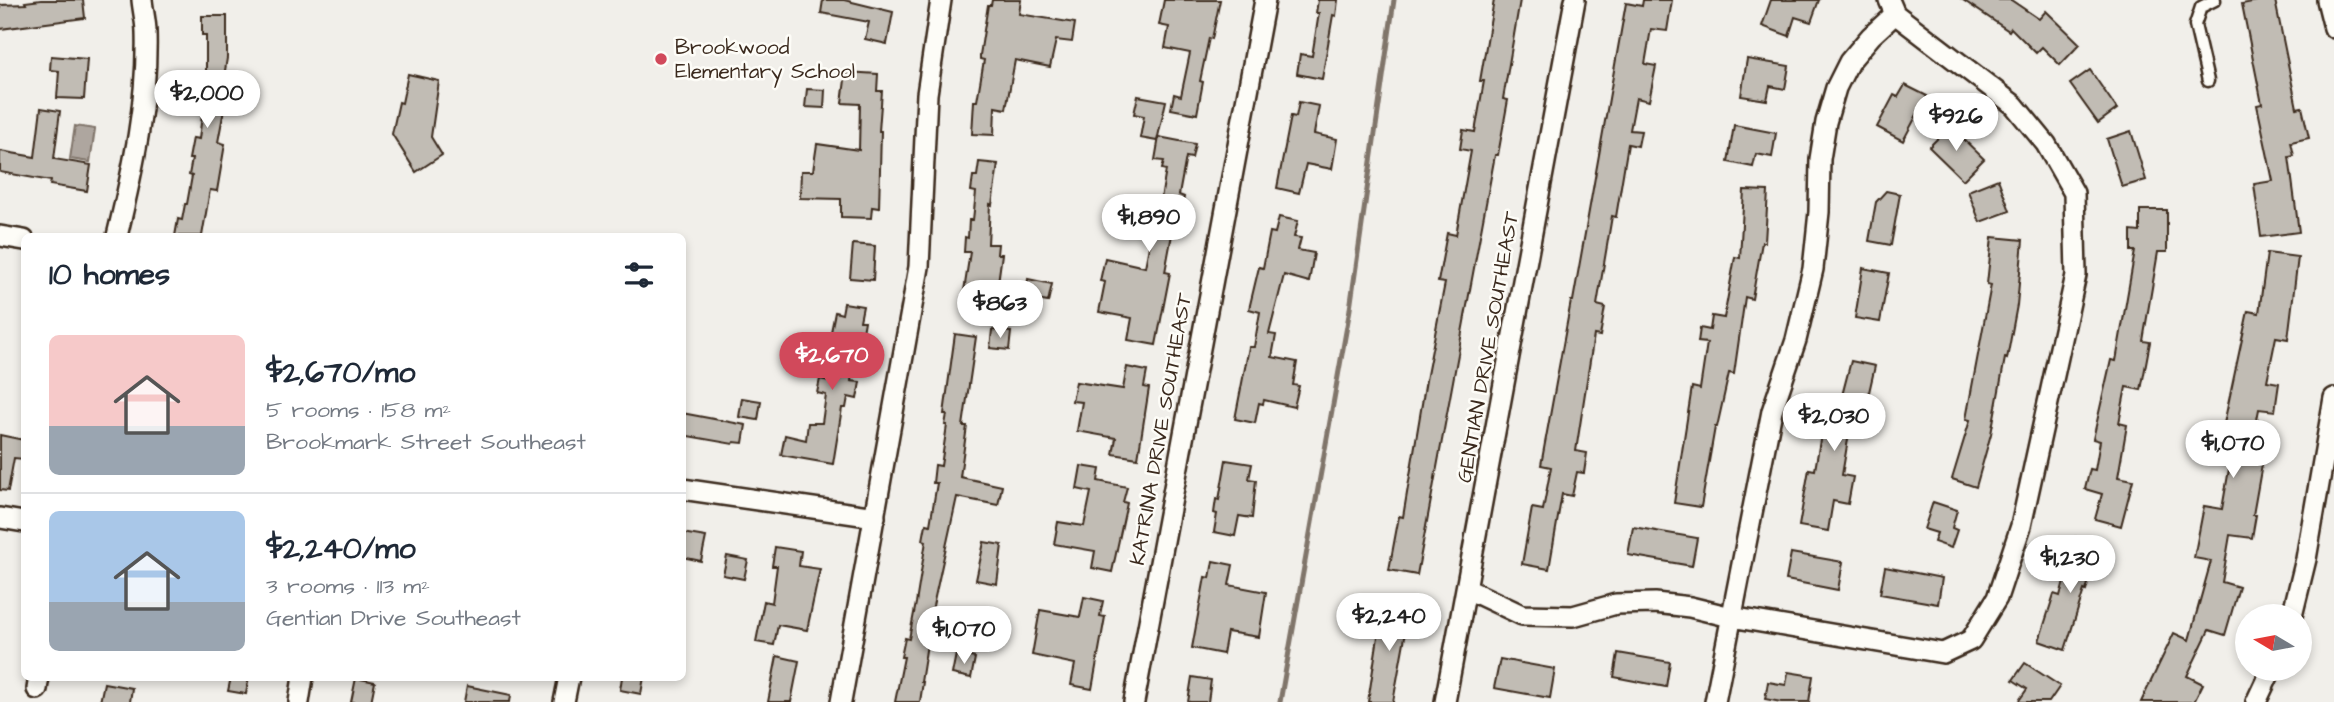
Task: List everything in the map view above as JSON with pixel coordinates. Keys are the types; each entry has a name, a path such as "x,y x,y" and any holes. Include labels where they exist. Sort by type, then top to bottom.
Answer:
{"street":[{"path":"118,233 131,175 142,105 146,31 142,0"},
{"path":"841,702 919,267 927,94 941,0"},
{"name":"KATRINA DRIVE SOUTHEAST","path":"1134,702 1265,0"},
{"name":"GENTIAN DRIVE SOUTHEAST","path":"1445,702 1575,0"},
{"path":"2327,0 2334,28"},
{"path":"1467,589 1522,615 1573,615 1616,604 1655,603 1690,607 1731,617 1943,653 1971,640 1997,597 2021,526 2076,275 2074,193 2046,144 2014,105 1892,7 1849,62 1836,88 1826,122 1820,159 1819,212 1813,269 1796,340 1772,411 1731,617 1715,702"},
{"path":"0,236 21,240"},
{"path":"2295,604 2306,559 2334,398"},
{"path":"686,490 875,517"},
{"path":"0,518 21,522"},
{"path":"299,702 302,681"},
{"path":"564,702 568,681"},
{"path":"2256,702 2266,681"}],"lane":[{"path":"2208,81 2195,25 2201,7 2215,0"}],"shaded area":[{"path":"75,126 95,129 90,162 70,159"}],"building":[{"path":"83,0 85,18 0,29 0,5 26,4 25,2"},
{"path":"823,0 844,0 893,12 887,44 865,39 869,22 821,13"},
{"path":"992,0 1021,0 1019,14 1075,23 1072,42 1056,40 1050,67 1015,60 1006,109 995,107 994,135 972,134 974,101 977,101 984,60 980,59 980,55 988,5 991,5"},
{"path":"1164,0 1220,0 1200,81 1203,82 1197,114 1171,109 1174,94 1181,96 1190,53 1165,48 1169,27 1159,25"},
{"path":"1318,0 1338,0 1322,79 1297,74 1300,54 1312,56 1319,13 1316,13"},
{"path":"1494,0 1520,0 1503,99 1508,100 1498,155 1495,155 1417,575 1389,570 1399,516 1403,517 1445,283 1438,282 1447,233 1456,235 1471,151 1460,149 1463,130 1475,132 1484,81 1480,81"},
{"path":"1643,0 1672,0 1667,31 1651,29 1645,64 1656,66 1649,101 1636,98 1630,130 1641,131 1638,146 1628,144 1616,217 1612,216 1597,305 1605,307 1600,336 1594,335 1576,451 1587,453 1584,473 1577,472 1572,496 1562,494 1549,569 1522,564 1532,508 1543,510 1551,467 1541,465 1626,3 1642,6"},
{"path":"1771,0 1819,0 1811,22 1795,17 1789,36 1762,26"},
{"path":"1963,0 2011,0 2039,19 2046,11 2080,44 2060,65 2042,47 2036,53 2011,28 2009,31"},
{"path":"2275,0 2297,108 2302,107 2309,138 2291,142 2294,156 2289,157 2299,232 2261,237 2254,184 2273,181 2257,105 2262,104 2242,4"},
{"path":"202,16 227,16 227,58 219,109 224,110 218,142 225,144 217,191 210,190 203,233 176,233 178,219 182,220 187,204 192,176 189,175 192,159 189,159 193,138 199,139 203,107 197,106 201,75 206,76 206,35 202,35"},
{"path":"51,56 87,59 84,99 57,98 59,71 50,70"},
{"path":"1747,59 1789,66 1785,89 1770,86 1767,100 1741,96"},
{"path":"2090,70 2117,109 2098,123 2070,84"},
{"path":"846,72 878,74 877,91 882,91 879,208 872,207 871,218 841,217 841,199 800,198 801,171 813,171 817,144 859,150 860,104 842,103"},
{"path":"408,74 439,81 431,137 442,155 416,172 392,134"},
{"path":"1905,85 1927,96 1903,141 1877,127 1894,95 1898,97"},
{"path":"807,89 825,90 824,108 805,107"},
{"path":"1138,96 1166,101 1157,141 1140,138 1144,116 1134,114"},
{"path":"1299,102 1319,106 1314,134 1337,139 1332,169 1306,164 1299,193 1277,188 1291,116 1296,117"},
{"path":"41,108 60,111 54,159 91,165 87,191 0,172 0,151 35,157"},
{"path":"1734,125 1776,133 1772,157 1756,154 1753,167 1728,162"},
{"path":"1950,126 1984,159 1963,180 1929,147"},
{"path":"2131,131 2146,180 2122,187 2107,139"},
{"path":"1159,137 1195,144 1192,158 1186,157 1179,195 1184,197 1178,230 1173,229 1165,272 1170,273 1156,345 1128,340 1132,318 1099,312 1105,282 1100,281 1105,258 1145,267 1151,236 1127,231 1130,216 1157,222 1166,170 1162,169 1164,161 1155,160"},
{"path":"979,162 998,164 992,205 990,204 988,244 998,244 997,254 1002,254 996,297 988,295 985,311 965,308 968,291 964,291 970,252 964,252 965,237 968,238 969,220 973,220 976,192 971,191"},
{"path":"1998,179 2010,211 1980,222 1968,191"},
{"path":"1744,190 1768,191 1765,242 1762,242 1752,299 1745,297 1734,374 1729,373 1715,427 1701,507 1674,503 1692,387 1700,389 1707,343 1698,342 1700,328 1710,330 1712,316 1724,318 1735,257 1740,258"},
{"path":"1886,191 1900,194 1891,245 1869,241 1876,202"},
{"path":"2140,210 2167,210 2167,252 2158,252 2143,341 2150,342 2141,390 2126,387 2119,423 2127,425 2118,477 2133,480 2121,526 2095,519 2102,494 2085,489 2090,469 2095,470 2100,441 2093,439 2111,360 2116,361 2135,251 2131,251 2131,231 2140,232"},
{"path":"1279,217 1298,221 1294,237 1301,238 1298,250 1314,253 1309,282 1284,275 1269,334 1276,335 1272,357 1297,362 1293,385 1299,386 1294,407 1264,400 1263,404 1259,403 1255,423 1235,419 1249,347 1254,347 1260,312 1249,309 1259,267 1263,268 1270,232 1275,233"},
{"path":"1992,237 2023,240 2017,305 2007,359 2005,358 1991,434 1976,487 1952,479 1970,420 1966,419 1991,285 1987,284"},
{"path":"853,244 875,246 873,280 850,278"},
{"path":"2267,253 2298,257 2288,339 2276,337 2267,381 2279,383 2275,411 2259,409 2251,451 2264,453 2253,515 2256,515 2252,538 2230,535 2222,582 2239,587 2225,635 2209,630 2187,676 2203,684 2194,702 2141,702 2174,633 2189,640 2211,561 2194,558 2204,506 2222,509 2235,435 2222,433 2248,311 2259,313"},
{"path":"1863,268 1889,273 1880,322 1855,318"},
{"path":"1028,279 1052,284 1048,302 1025,298"},
{"path":"844,303 863,306 860,321 865,321 862,338 858,337 851,381 860,382 857,399 848,397 846,408 842,408 833,464 781,455 785,435 806,440 808,423 822,423 826,395 817,393 820,379 829,381 837,333 831,332 835,312 842,314"},
{"path":"992,330 1011,332 1009,350 990,348"},
{"path":"955,334 976,337 963,426 967,426 960,477 1002,486 998,505 957,497 933,606 920,702 895,702 905,638 909,639 916,603 926,541 923,540 926,524 930,525 937,483 933,483 935,465 941,466 947,425 947,414 944,414"},
{"path":"1851,361 1875,366 1867,401 1855,398 1842,475 1853,477 1848,504 1833,501 1828,531 1799,526 1809,469 1815,470 1826,405 1839,407"},
{"path":"1127,367 1147,371 1144,387 1149,388 1138,458 1113,454 1116,438 1077,431 1082,402 1072,401 1076,382 1123,389"},
{"path":"742,398 761,401 758,420 739,417"},
{"path":"686,414 746,425 743,443 733,444 686,436"},
{"path":"0,435 21,439 21,459 14,458 8,491 0,490"},
{"path":"1226,460 1252,464 1249,479 1256,480 1252,518 1239,516 1235,536 1214,532 1216,499 1219,500"},
{"path":"1081,466 1100,469 1098,481 1127,487 1123,502 1127,503 1112,572 1092,568 1095,551 1054,544 1058,522 1084,526 1091,492 1077,489"},
{"path":"1933,502 1957,510 1952,528 1957,530 1951,548 1934,542 1937,533 1924,529"},
{"path":"1633,527 1697,538 1692,566 1628,555"},
{"path":"686,534 706,537 701,561 686,558"},
{"path":"2076,537 2099,543 2086,591 2084,590 2065,650 2039,641 2054,594 2060,596"},
{"path":"984,542 1002,545 997,584 976,580"},
{"path":"775,547 801,551 799,566 820,569 807,630 778,625 774,645 756,642 764,601 772,603 777,566 772,566"},
{"path":"1791,553 1843,562 1838,590 1786,580"},
{"path":"727,556 748,560 744,579 723,575"},
{"path":"1213,561 1233,565 1229,585 1266,592 1259,637 1227,632 1223,654 1192,648 1205,577 1210,578"},
{"path":"1885,567 1942,578 1938,604 1880,594"},
{"path":"1084,597 1103,601 1100,616 1105,617 1092,689 1071,685 1075,664 1032,655 1040,610 1080,617"},
{"path":"1383,604 1410,609 1393,702 1368,702"},
{"path":"1618,653 1670,662 1666,687 1614,677"},
{"path":"956,654 975,658 971,678 952,674"},
{"path":"777,656 799,661 791,702 768,702"},
{"path":"1500,659 1555,669 1550,698 1494,688"},
{"path":"2025,663 2060,686 2049,702 2018,702 2027,689 2013,680"},
{"path":"1788,672 1813,676 1809,702 1765,699 1768,682 1786,685"},
{"path":"1192,677 1211,680 1208,702 1188,702"},
{"path":"230,681 248,681 246,694 228,691"},
{"path":"355,681 375,682 371,702 351,702"},
{"path":"621,681 643,681 641,694 620,690"},
{"path":"104,683 132,688 130,702 100,702"},
{"path":"467,686 511,695 510,702 464,702"}],"waterway":[{"path":"1280,702 1350,309 1394,0"}],"place":[{"name":"Brookwood Elementary School","path":"661,59"}]}
